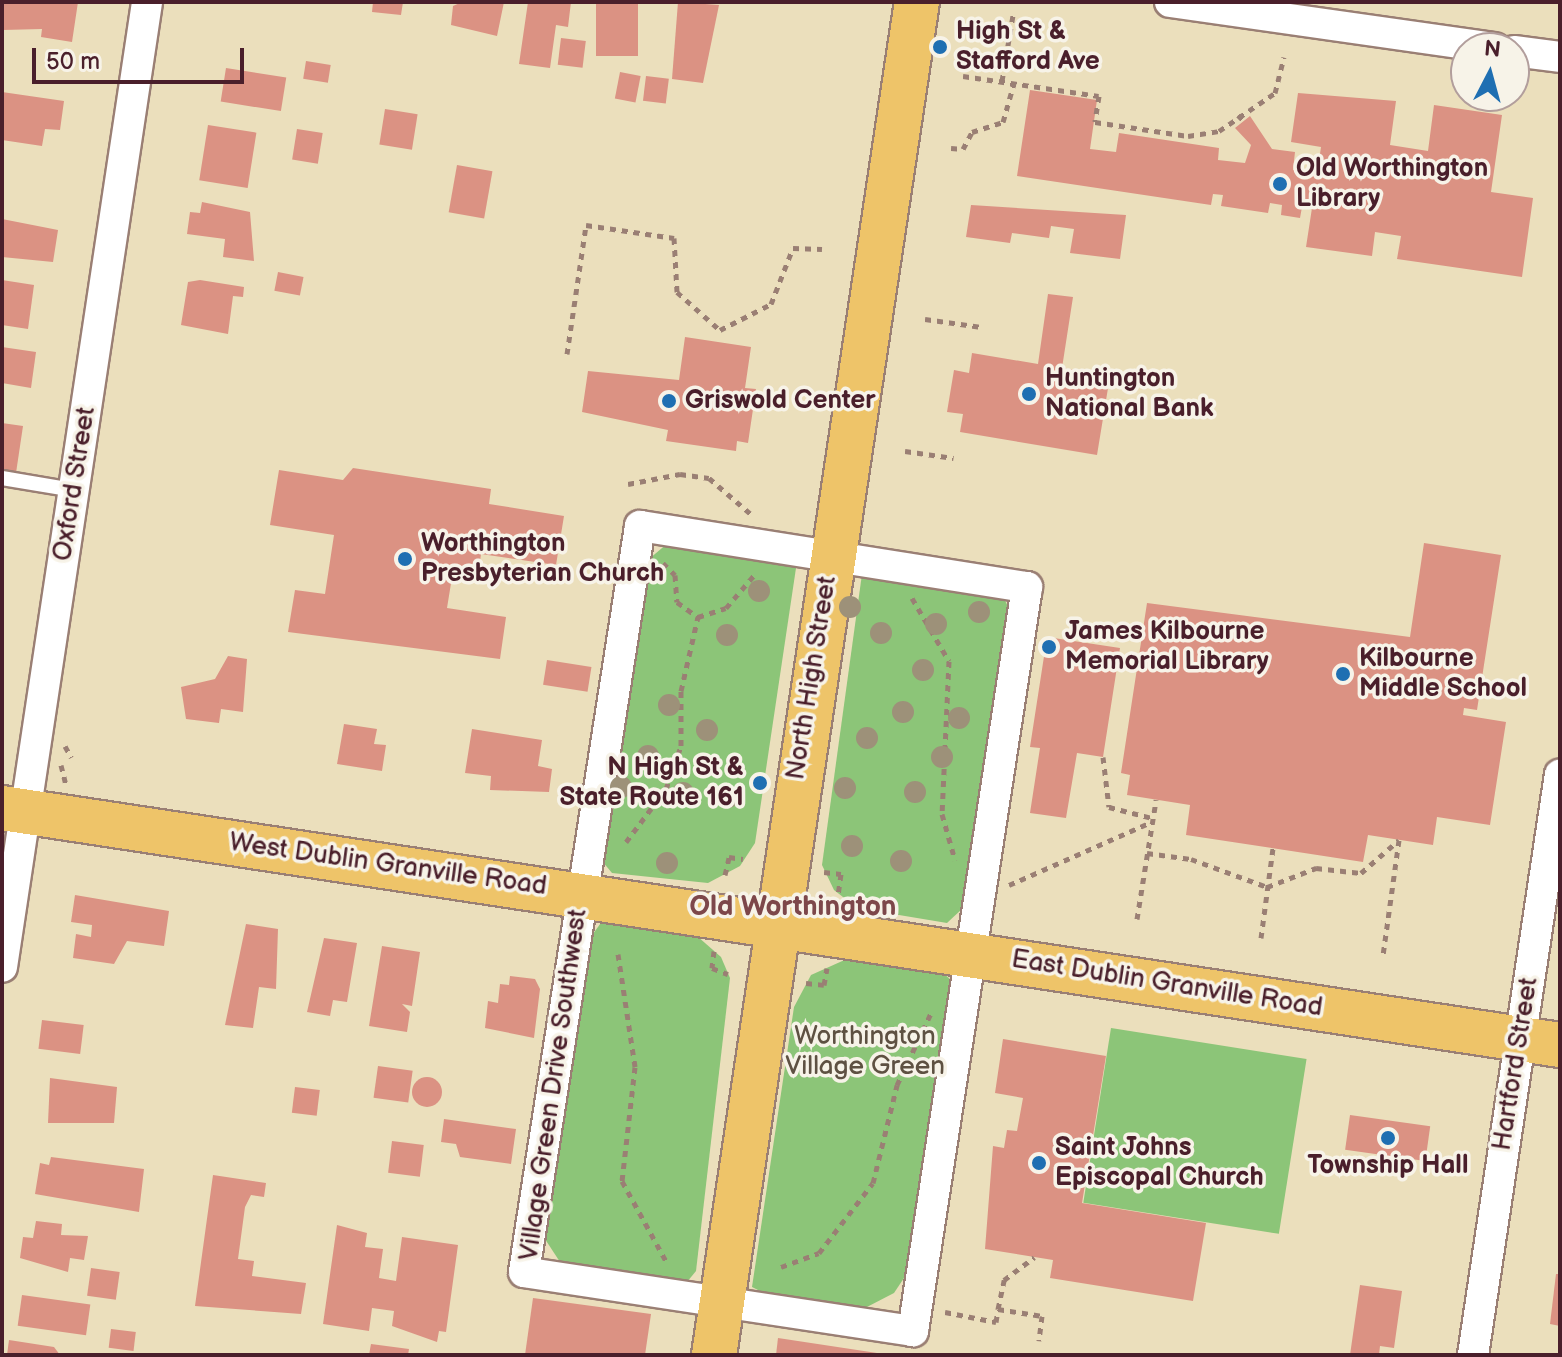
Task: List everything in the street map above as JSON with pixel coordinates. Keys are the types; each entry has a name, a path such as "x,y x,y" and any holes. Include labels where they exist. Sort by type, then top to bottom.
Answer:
{"main road":[{"name":"North High Street","path":"714,1355 774,922 917,2"},
{"name":"West Dublin Granville Road","path":"14,809 774,922"},
{"name":"East Dublin Granville Road","path":"774,922 1540,1042"}],"street":[{"name":"Oxford Street","path":"2,967 14,809 74,490 147,2"},
{"path":"1170,2 1450,42"},
{"path":"1530,53 1560,57"},
{"path":"582,894 640,526 1027,587 913,1331 722,1302"},
{"name":"Hartford Street","path":"1473,1355 1540,1042 1560,774"},
{"name":"Village Green Drive Southwest","path":"582,894 524,1272 722,1302"}],"lane":[{"path":"2,478 74,490"}],"path":[{"path":"1002,81 1013,15"},
{"path":"963,76 1099,96 1095,122 1188,136 1219,131 1238,115 1280,89 1284,57"},
{"path":"951,148 963,149 972,132 1003,122 1014,83"},
{"path":"1238,115 1244,121"},
{"path":"567,354 586,225 674,238 677,292 720,330 771,304 793,248 822,249"},
{"path":"925,319 981,327"},
{"path":"905,451 953,458"},
{"path":"628,484 680,474 709,478 757,520"},
{"path":"640,526 675,575 677,602 698,617"},
{"path":"698,617 726,608 768,565"},
{"path":"906,592 949,661 942,814 957,867"},
{"path":"626,842 666,789 681,746 681,691 698,617"},
{"path":"1103,757 1109,807 1152,820"},
{"path":"1137,919 1156,800"},
{"path":"993,892 1152,820"},
{"path":"1147,853 1191,859 1267,887 1316,868 1361,873 1399,840 1383,956"},
{"path":"1261,938 1273,848"},
{"path":"725,875 729,857 743,859"},
{"path":"824,872 841,874 838,895"},
{"path":"714,950 712,968 728,974"},
{"path":"618,954 635,1067 622,1181 667,1263"},
{"path":"806,983 824,985 828,965"},
{"path":"781,1267 819,1253 873,1183 897,1085 937,1002"},
{"path":"940,1312 996,1322 1004,1280 1034,1257"},
{"path":"998,1309 1042,1316 1039,1341"}],"green space":[{"path":"668,543 795,562 796,568 755,843 740,866 708,883 612,873 602,861 649,559"},
{"path":"862,574 1004,598 1008,607 963,908 947,923 857,908 834,890 822,865"},
{"name":"Worthington Village Green","path":"603,920 697,936 721,957 730,978 696,1271 687,1282 560,1262 543,1236 590,938"},
{"name":"Worthington Village Green","path":"849,958 941,971 952,981 908,1272 894,1293 865,1308 768,1295 752,1287 794,1007 811,975"},
{"path":"1111,1028 1307,1059 1279,1234 1083,1203"}],"building":[{"path":"2,2 78,2 72,42 41,37 42,29 3,30"},
{"path":"373,2 403,2 401,15 372,12"},
{"path":"462,2 504,2 497,36 451,25 453,6"},
{"path":"528,2 571,2 568,27 556,25 550,68 519,64"},
{"path":"596,2 638,2 638,56 596,56"},
{"path":"678,2 719,5 703,83 672,79"},
{"path":"561,38 586,41 583,68 558,65"},
{"path":"306,61 331,65 328,83 303,79"},
{"path":"226,68 286,78 281,111 221,102"},
{"path":"620,72 641,76 635,103 615,99"},
{"path":"646,76 669,79 666,104 643,101"},
{"name":"Old Worthington Library","path":"1030,90 1097,100 1090,149 1116,152 1119,133 1219,148 1218,160 1245,163 1251,145 1235,128 1250,116 1272,149 1295,152 1293,170 1317,174 1321,147 1291,142 1298,93 1396,101 1390,145 1428,151 1434,105 1450,107 1450,112 1502,115 1491,192 1533,198 1522,277 1397,259 1401,236 1375,232 1372,256 1306,247 1312,208 1302,207 1300,218 1281,215 1282,205 1270,203 1268,213 1221,206 1223,195 1213,194 1211,205 1017,176"},
{"path":"2,92 64,101 60,130 45,129 42,146 2,140"},
{"path":"385,109 418,114 412,150 379,145"},
{"path":"208,125 256,133 248,188 199,180"},
{"path":"297,129 323,133 318,164 292,160"},
{"path":"457,165 492,171 484,219 449,212"},
{"path":"202,202 250,212 254,261 223,257 225,239 187,234 190,212 200,213"},
{"path":"971,205 1126,215 1120,259 1070,253 1074,229 1051,226 1049,238 1012,233 1010,243 966,237"},
{"path":"2,219 58,230 53,262 2,257"},
{"path":"278,272 304,277 300,296 274,291"},
{"path":"2,280 34,285 28,329 2,325"},
{"path":"200,280 244,287 243,297 233,296 228,334 181,325 188,282"},
{"name":"Huntington National Bank","path":"1048,294 1073,297 1062,368 1110,376 1097,455 960,432 963,414 947,412 954,370 969,373 972,353 1038,364"},
{"name":"Griswold Center","path":"685,337 751,347 745,388 756,389 748,443 737,441 736,451 666,441 668,430 582,412 588,371 679,380"},
{"path":"2,347 36,352 31,388 2,383"},
{"path":"2,423 23,426 16,473 2,471"},
{"name":"Worthington Presbyterian Church","path":"353,468 491,489 489,504 564,516 556,565 481,554 479,569 454,565 447,608 506,617 500,659 288,632 295,590 325,594 334,535 270,525 279,470 343,480"},
{"path":"1424,543 1501,555 1477,710 1464,708 1463,715 1506,722 1490,825 1437,817 1433,845 1368,835 1363,862 1186,835 1190,805 1127,795 1130,775 1121,773 1147,603 1410,637"},
{"path":"1047,637 1120,648 1103,757 1077,753 1066,818 1030,813 1040,748 1030,747"},
{"path":"228,656 247,659 243,712 221,709 219,723 186,719 181,687 215,679"},
{"path":"547,660 591,667 588,692 543,685"},
{"path":"344,724 377,729 374,744 386,745 382,771 337,764"},
{"path":"472,729 542,740 538,766 552,769 549,792 490,790 491,776 465,773"},
{"path":"75,895 169,911 164,946 127,941 114,964 73,958 76,934 91,937 92,925 71,922"},
{"path":"246,924 278,929 276,989 259,987 253,1028 225,1025"},
{"path":"324,938 357,943 347,1002 333,1000 330,1016 307,1012"},
{"path":"382,946 420,952 412,1006 402,1004 410,1012 407,1032 369,1026"},
{"path":"510,976 535,979 540,989 534,1038 485,1028 488,1001 498,1003 500,984 509,985"},
{"path":"42,1020 84,1025 80,1054 38,1049"},
{"name":"Saint Johns Episcopal Church","path":"1003,1039 1106,1056 1082,1203 1206,1223 1193,1301 1050,1278 1053,1260 985,1249 993,1146 1004,1148 1007,1130 1017,1131 1023,1098 995,1093"},
{"path":"378,1066 413,1071 408,1103 374,1098"},
{"path":"427,1077 438,1081 442,1092 438,1103 427,1107 416,1103 412,1092 416,1081"},
{"path":"50,1078 117,1087 114,1123 48,1123"},
{"path":"295,1087 320,1090 317,1116 292,1113"},
{"name":"Township Hall","path":"1350,1115 1430,1126 1425,1161 1345,1150"},
{"path":"444,1119 516,1129 511,1164 460,1157 456,1144 441,1142"},
{"path":"392,1141 424,1145 420,1177 388,1173"},
{"path":"51,1157 144,1169 139,1212 35,1194 40,1163 49,1165"},
{"path":"213,1175 266,1183 264,1197 251,1195 245,1207 238,1259 254,1261 252,1276 306,1283 301,1314 195,1306"},
{"path":"36,1221 62,1224 61,1235 88,1236 84,1260 70,1258 68,1272 20,1258 23,1237 33,1238"},
{"path":"337,1225 367,1233 365,1247 383,1249 379,1278 396,1281 402,1237 458,1245 446,1332 439,1331 437,1342 392,1326 394,1311 372,1308 369,1331 323,1324"},
{"path":"91,1268 120,1272 116,1300 87,1296"},
{"path":"1556,1274 1560,1274 1560,1326 1550,1324"},
{"path":"1360,1285 1402,1291 1394,1348 1380,1346 1379,1355 1350,1355"},
{"path":"22,1295 90,1305 86,1335 18,1326"},
{"path":"533,1298 651,1314 645,1355 525,1355"},
{"path":"111,1329 136,1332 133,1351 109,1348"},
{"path":"778,1338 877,1353 877,1355 776,1355"},
{"path":"9,1340 54,1347 60,1355 7,1355"},
{"path":"371,1344 409,1349 408,1355 369,1355"}],"place":[{"name":"High St & Stafford Ave","path":"940,47"},
{"name":"Old Worthington Library","path":"1280,184"},
{"name":"Huntington National Bank","path":"1029,394"},
{"name":"Griswold Center","path":"669,401"},
{"name":"Worthington Presbyterian Church","path":"405,559"},
{"name":"James Kilbourne Memorial Library","path":"1049,647"},
{"name":"Kilbourne Middle School","path":"1343,674"},
{"name":"N High St & State Route 161","path":"760,783"},
{"name":"Township Hall","path":"1388,1138"},
{"name":"Saint Johns Episcopal Church","path":"1039,1163"}],"district":[{"name":"Old Worthington","path":"793,907"}]}
